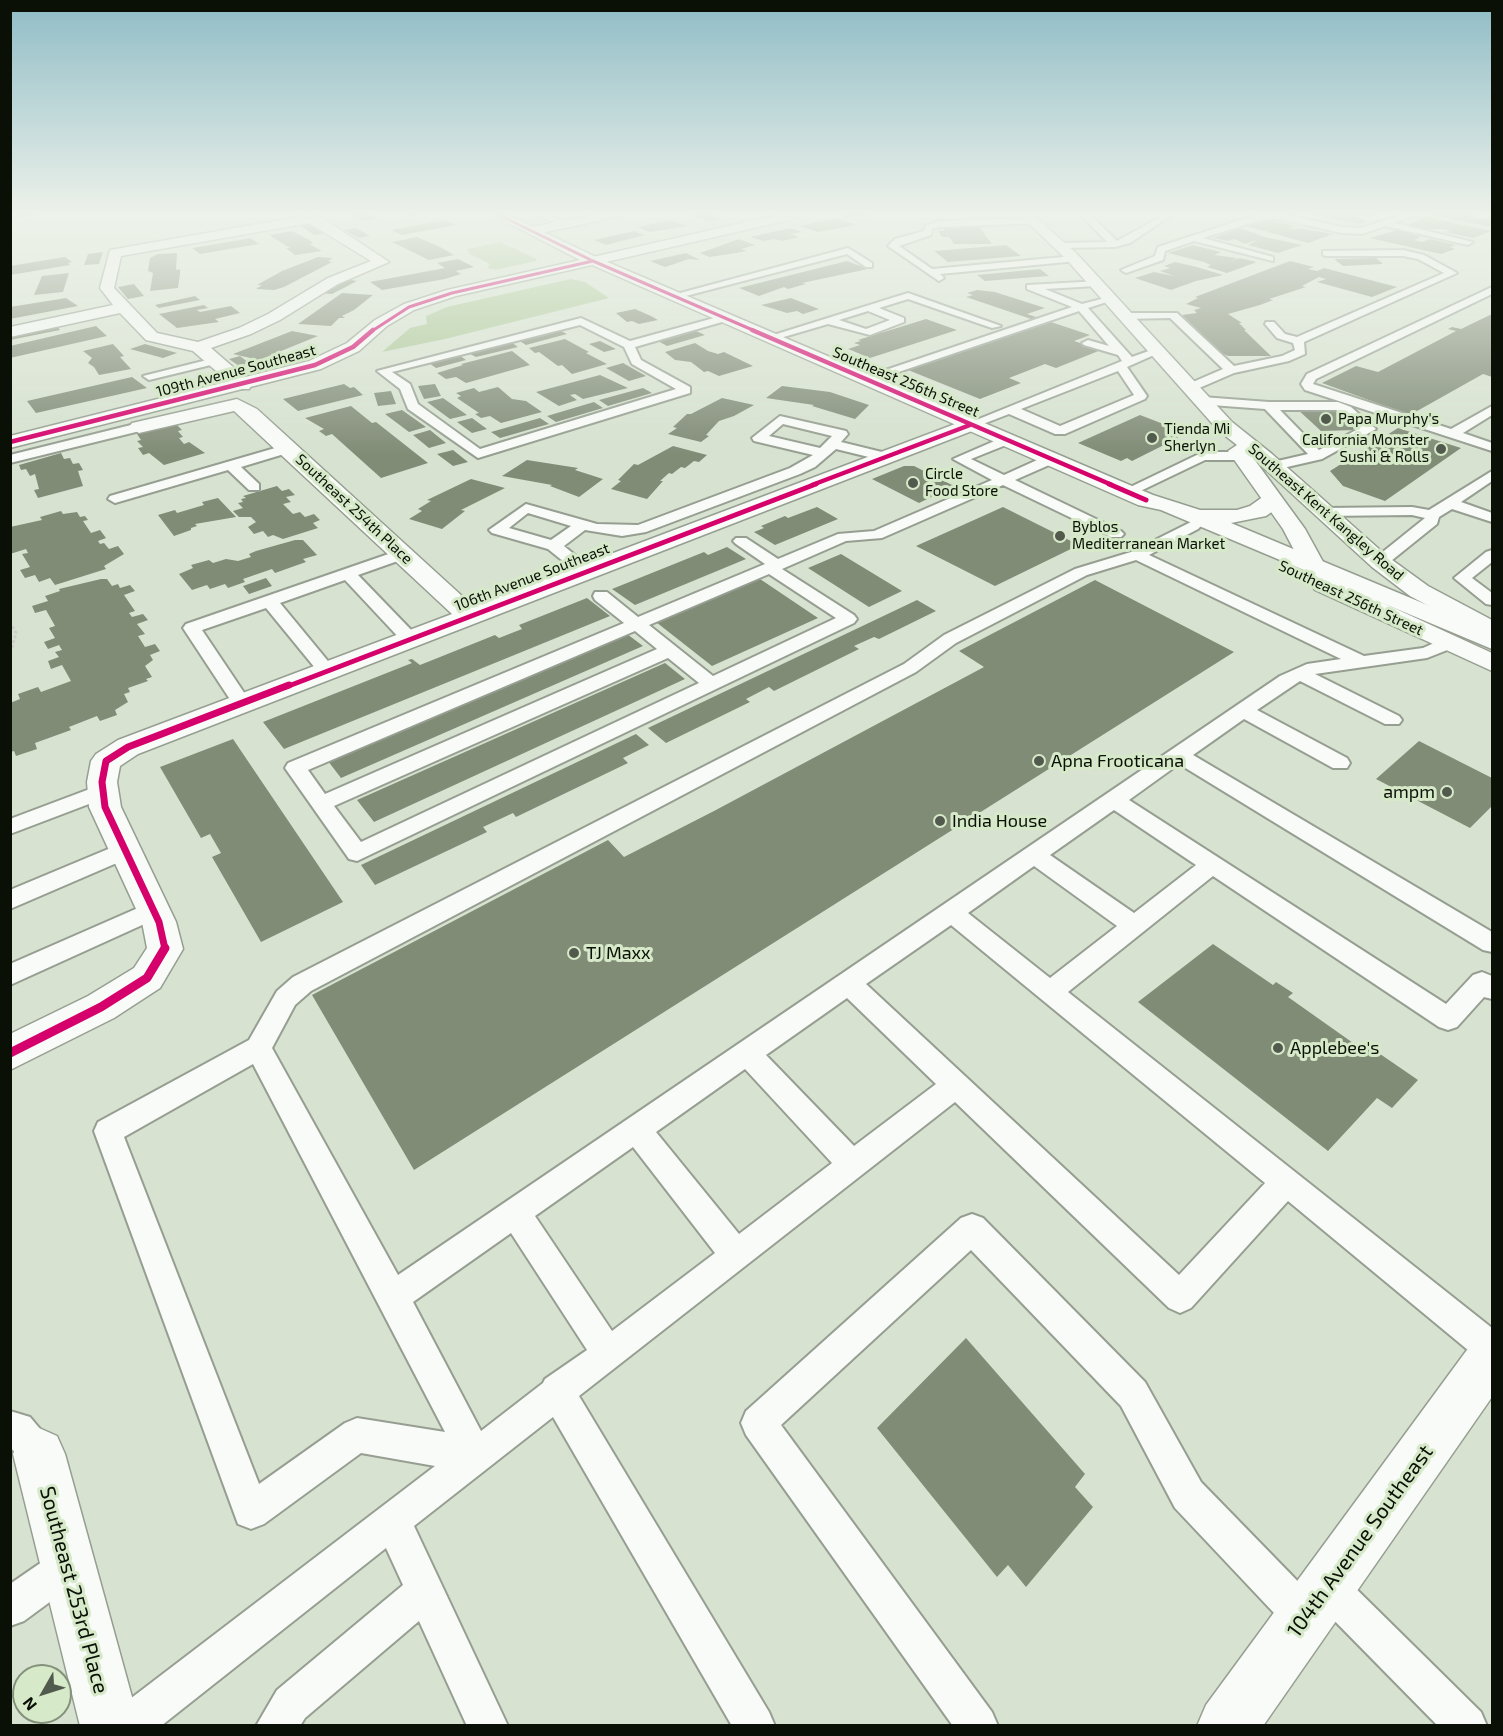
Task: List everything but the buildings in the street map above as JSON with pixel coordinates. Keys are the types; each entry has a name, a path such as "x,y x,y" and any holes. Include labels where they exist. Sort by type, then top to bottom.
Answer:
{"street":[{"path":"111,293 152,338 199,347 245,331 274,317 313,293"},
{"name":"109th Avenue Southeast","path":"10,442 240,395 337,356 363,340 381,322 409,307 449,293"},
{"name":"Southeast 256th Street","path":"667,293 1136,496 1158,510 1193,520 1320,577 1449,644 1492,663"},
{"name":"Southeast Kent Kangley Road","path":"1105,293 1225,426 1274,466 1380,562 1419,591 1492,630"},
{"path":"10,332 123,308"},
{"name":"Southeast 254th Place","path":"199,347 215,361 250,413 468,615"},
{"path":"139,427 240,395"},
{"name":"106th Avenue Southeast","path":"104,776 128,747 970,424"},
{"name":"Southeast Kent Kangley Road","path":"1225,426 1233,445 1294,529 1320,577"},
{"path":"1241,456 1254,460 1305,507 1325,512"},
{"path":"1193,520 1238,517 1258,511 1272,501"},
{"name":"Southeast 256th Street","path":"1320,577 1492,641"},
{"path":"10,1053 101,1008 147,978 165,949 154,910 105,807 104,776"},
{"name":"104th Avenue Southeast","path":"1227,1725 1492,1356"},
{"name":"Southeast 253rd Place","path":"25,1441 68,1566 110,1725"}],"lane":[{"path":"674,296 686,293"},
{"path":"1009,409 1060,430 1141,396 1124,360 1081,307 1045,293"},
{"path":"1270,324 1281,336 1298,341 1407,293"},
{"path":"1486,293 1311,377 1307,384 1309,387 1492,447"},
{"path":"770,338 908,296 996,326"},
{"path":"865,379 1109,298"},
{"path":"827,321 866,333 900,320 869,308"},
{"path":"1126,316 1173,315 1231,370"},
{"path":"629,345 636,362 686,390 478,454 412,406 406,387 382,371 581,321 629,345 725,318"},
{"path":"1196,394 1231,370 1286,359 1301,352 1298,341"},
{"path":"1088,343 1124,360"},
{"path":"970,424 1124,360 1156,351"},
{"path":"149,376 215,361"},
{"path":"1196,394 1269,406 1338,406 1347,410 1369,429 1317,456 1274,466"},
{"path":"1269,406 1317,456"},
{"path":"1453,434 1492,410"},
{"path":"585,571 554,546 497,530 526,508 605,530 641,529 810,464 828,449 841,434 780,420 759,438 828,449 885,457"},
{"path":"10,459 139,427"},
{"path":"1006,440 960,459 1116,534"},
{"path":"115,499 289,448"},
{"path":"1136,496 1203,456 1241,456"},
{"path":"741,541 773,566 848,619 357,853 295,768 773,566 843,537 878,535 1051,459"},
{"path":"231,465 254,487"},
{"path":"1325,512 1432,514 1492,475"},
{"path":"1450,503 1492,518"},
{"path":"1380,562 1432,521 1432,514"},
{"path":"476,1455 357,1435 251,1511 108,1131 258,1048 286,998 302,984 910,668 950,639 970,628 1081,572 1137,555 1193,520"},
{"path":"554,546 582,525"},
{"path":"242,703 192,628 403,554"},
{"path":"1137,555 1360,660"},
{"path":"1492,555 1462,578 1492,600"},
{"path":"348,574 409,638"},
{"path":"601,596 712,684"},
{"path":"269,601 326,670"},
{"path":"393,1297 1299,673 1313,668 1360,660 1427,653 1449,644"},
{"path":"321,804 670,650"},
{"path":"1299,673 1392,720"},
{"path":"1243,710 1340,763"},
{"path":"1178,755 1492,943"},
{"path":"10,827 104,776"},
{"path":"1114,800 1448,1018 1489,981"},
{"path":"10,900 125,850"},
{"path":"1034,855 1134,925"},
{"path":"1050,992 1212,864"},
{"path":"10,975 154,910"},
{"path":"951,912 1492,1348"},
{"path":"848,983 954,1086 1180,1297 1286,1182"},
{"path":"258,1048 476,1455"},
{"path":"747,1053 852,1164"},
{"path":"127,1725 954,1086"},
{"path":"636,1129 735,1254"},
{"path":"515,1213 607,1352"},
{"path":"978,1725 758,1423 972,1229 1133,1394 1188,1495 1467,1725"},
{"path":"557,1391 755,1725"},
{"path":"392,1519 488,1725"},
{"path":"10,1607 68,1566"},
{"path":"276,1725 291,1704 426,1590"}],"path":[{"path":"10,622 16,633 10,654"}],"shaded area":[{"path":"509,293 602,293 609,298 445,339 382,352 410,328 427,324 426,316 447,307"}],"cycle path":[{"path":"10,442 315,365 353,347 381,323 409,307 452,293"},
{"path":"667,293 1146,500"},
{"path":"10,1053 101,1007 147,978 165,949 159,922 105,807 102,782 106,761 128,747 970,425"}],"place":[{"name":"Papa Murphy's","path":"1326,419"},
{"name":"Tienda Mi Sherlyn","path":"1152,438"},
{"name":"California Monster Sushi & Rolls","path":"1441,449"},
{"name":"Circle Food Store","path":"913,483"},
{"name":"Byblos Mediterranean Market","path":"1060,536"},
{"name":"Apna Frooticana","path":"1039,761"},
{"name":"ampm","path":"1447,792"},
{"name":"India House","path":"940,821"},
{"name":"TJ Maxx","path":"574,953"},
{"name":"Applebee's","path":"1278,1048"}]}
